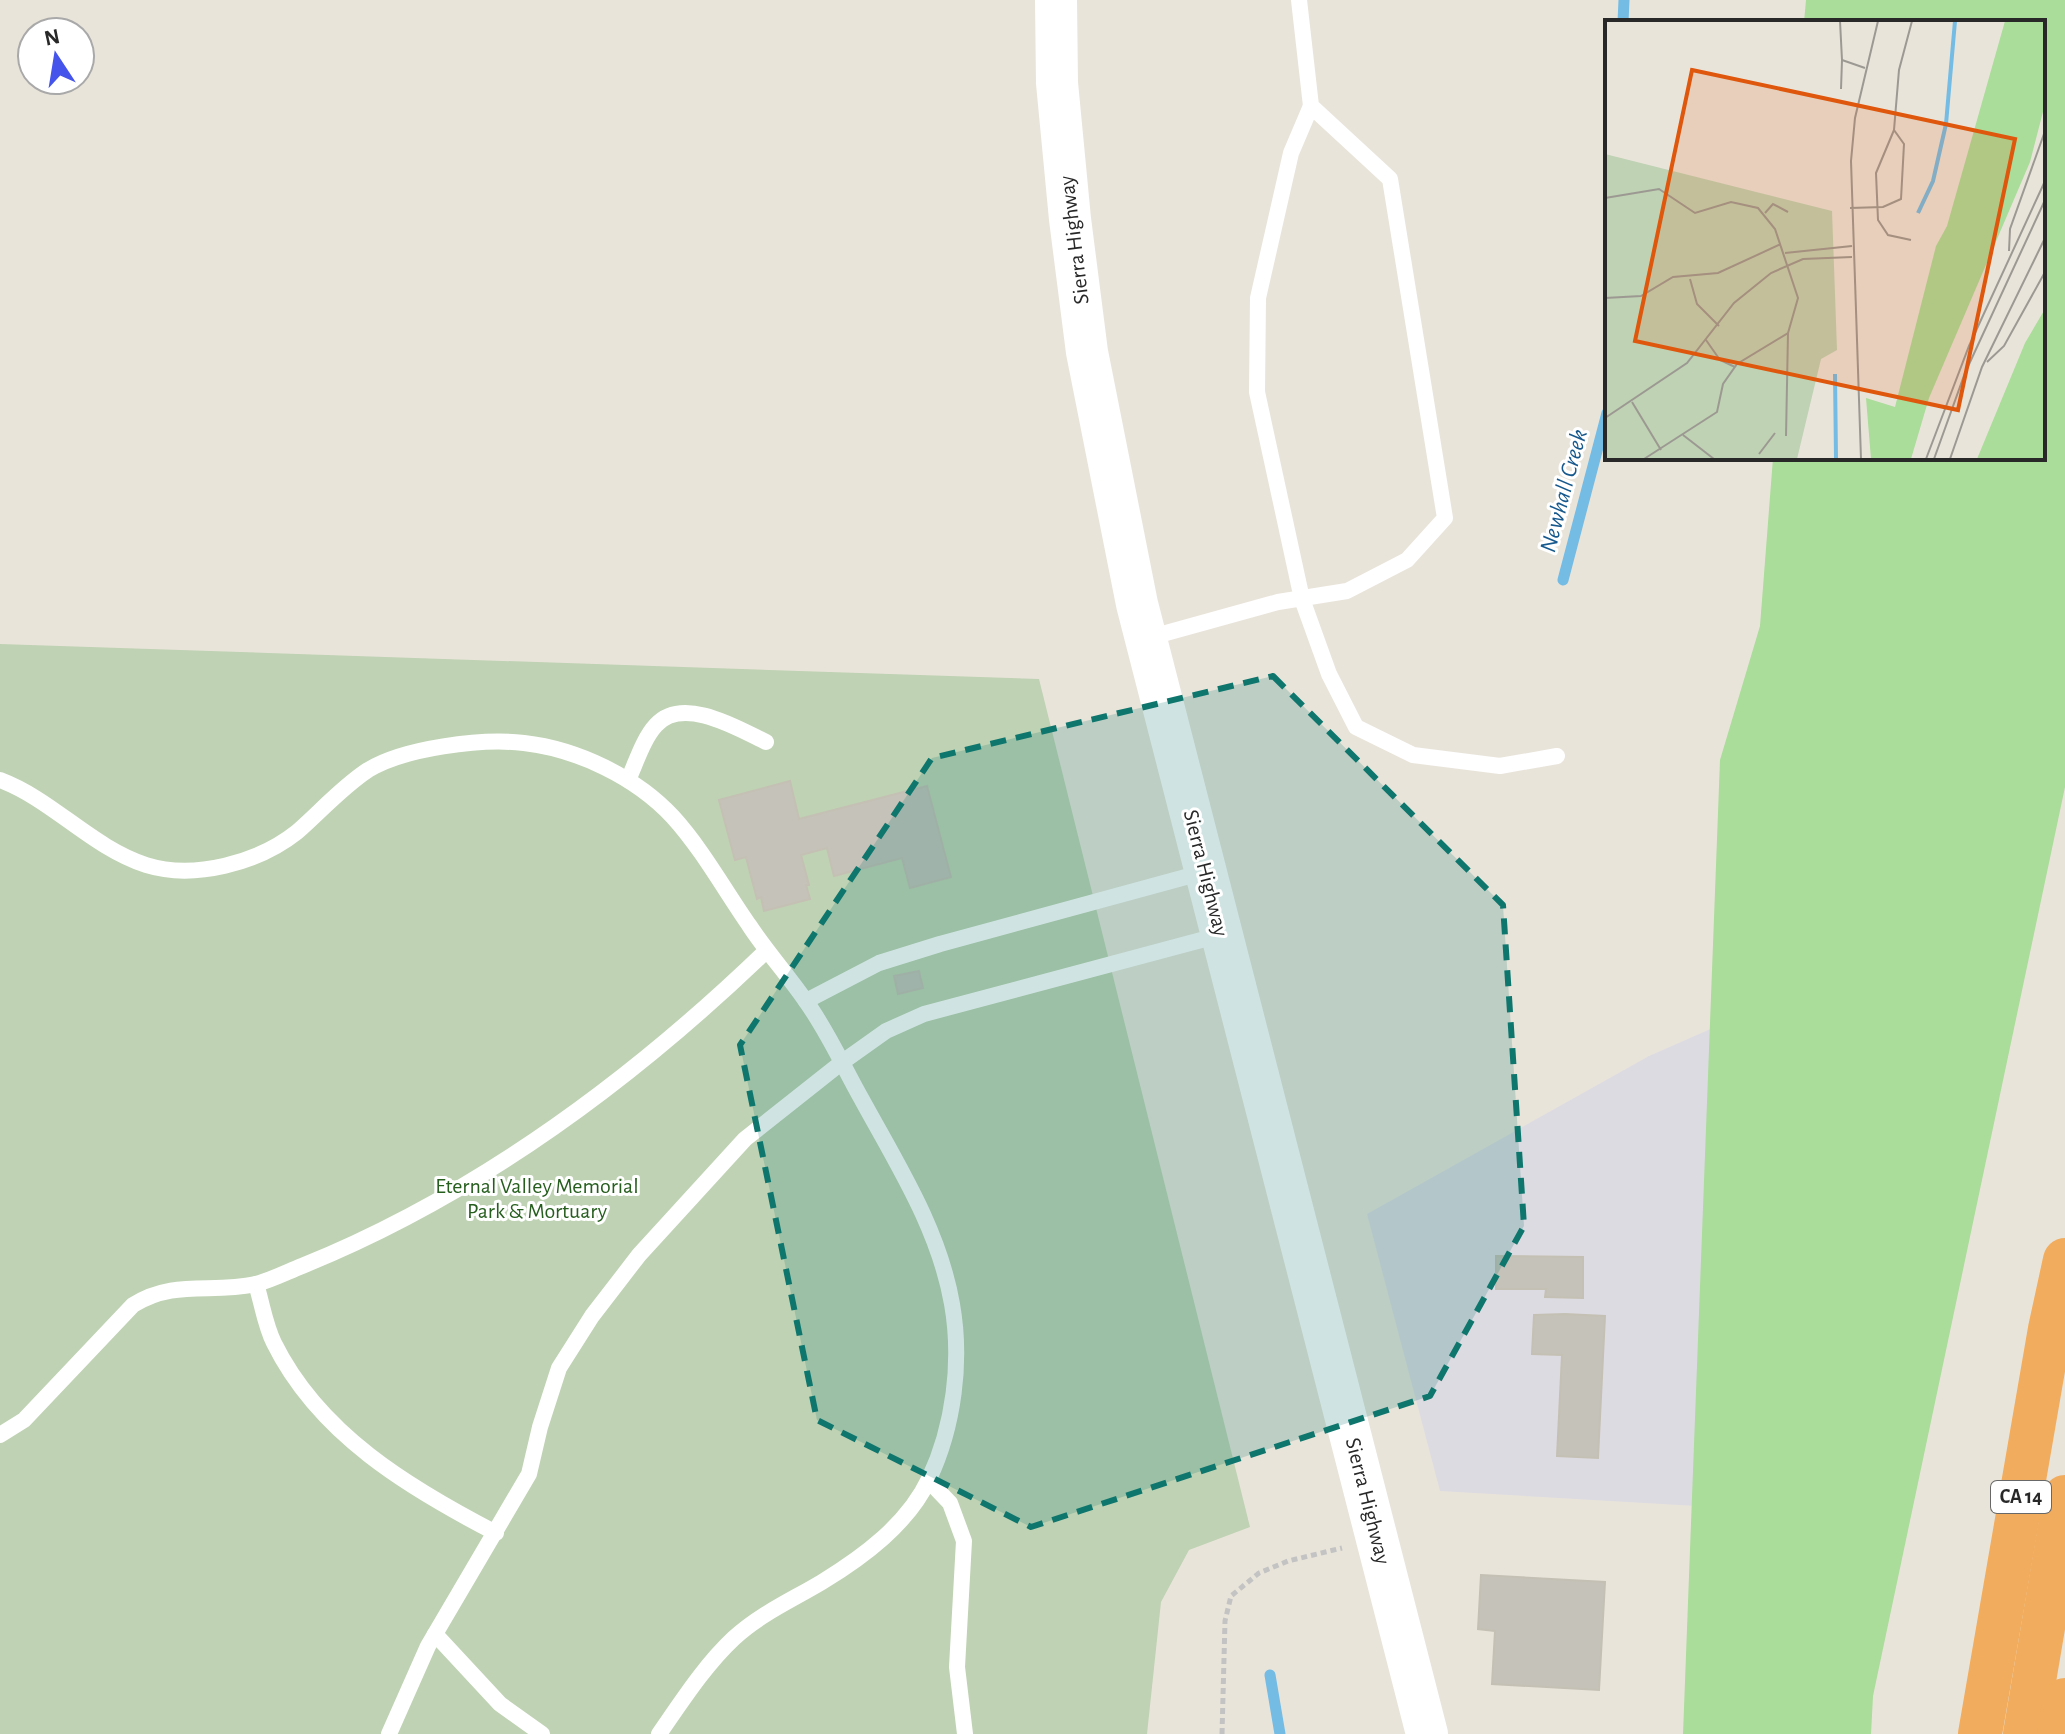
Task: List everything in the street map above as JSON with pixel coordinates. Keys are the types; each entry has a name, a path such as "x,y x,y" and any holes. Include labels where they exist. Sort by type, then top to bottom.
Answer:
{"highway":[{"name":"CA 14","path":"1980,1734 2050,1329 2065,1260"},
{"path":"2025,1734 2065,1497"},
{"path":"2059,1734 2065,1700"}],"main road":[{"name":"Sierra Highway","path":"1056,0 1057,83 1087,352 1137,604 1427,1734"}],"lane":[{"path":"1299,0 1311,106 1291,153 1258,298 1257,392 1302,599 1329,674 1356,727 1413,755 1500,766 1557,756"},
{"path":"1146,638 1278,602 1347,591 1407,560 1445,518 1390,179 1311,106"},
{"path":"628,780 657,724 686,712 721,720 766,742"},
{"path":"0,780 48,806 99,843 148,866 201,871 251,859 293,835 370,769 407,756 464,742 525,743 584,758 628,780 673,816 766,951 806,1001 918,1202 941,1257 952,1303 957,1346 955,1387 929,1481 903,1518 864,1554 768,1612 733,1638 690,1689 659,1734"},
{"path":"806,1001 879,963 1206,871"},
{"path":"389,1734 435,1634 529,1474 559,1368 592,1316 648,1244 745,1139 886,1031 924,1014 1222,935"},
{"path":"0,1435 24,1420 133,1305 151,1293 256,1284 423,1210 605,1089 679,1032 766,951"},
{"path":"256,1284 273,1341 297,1382 335,1427 393,1473 431,1498 496,1533"},
{"path":"929,1481 950,1503 964,1541 957,1667 965,1734"},
{"path":"435,1634 500,1704 542,1734"}],"path":[{"path":"1222,1734 1224,1636 1231,1596 1259,1573 1288,1561 1378,1539"}],"highlighted area":[{"path":"1273,676 1503,905 1524,1226 1430,1396 1031,1527 817,1420 740,1045 932,758"}],"shaded area":[{"path":"1715,1027 1696,1506 1440,1491 1367,1214 1649,1056"}],"green space":[{"path":"1806,0 2065,0 2065,787 1873,1696 1871,1734 1683,1734 1720,760 1760,626 1773,460 2045,460 2045,20 1804,20"},
{"name":"Eternal Valley Memorial Park & Mortuary","path":"0,644 1039,679 1250,1527 1189,1550 1161,1602 1147,1734 0,1734"}],"building":[{"path":"790,781 799,819 927,786 951,877 910,888 902,858 834,876 827,848 801,855 810,899 764,911 761,897 757,899 746,857 735,860 719,800"},
{"path":"919,971 923,988 898,994 894,976"},
{"path":"1496,1256 1583,1257 1583,1298 1545,1297 1546,1289 1496,1289"},
{"path":"1534,1315 1605,1316 1598,1458 1557,1456 1562,1355 1532,1354"},
{"path":"1481,1575 1605,1582 1599,1690 1492,1684 1495,1631 1478,1629"}],"waterway":[{"name":"Newhall Creek","path":"1623,20 1624,0"},
{"name":"Newhall Creek","path":"1563,580 1605,421"},
{"name":"Newhall Creek","path":"1270,1675 1280,1734"}]}
